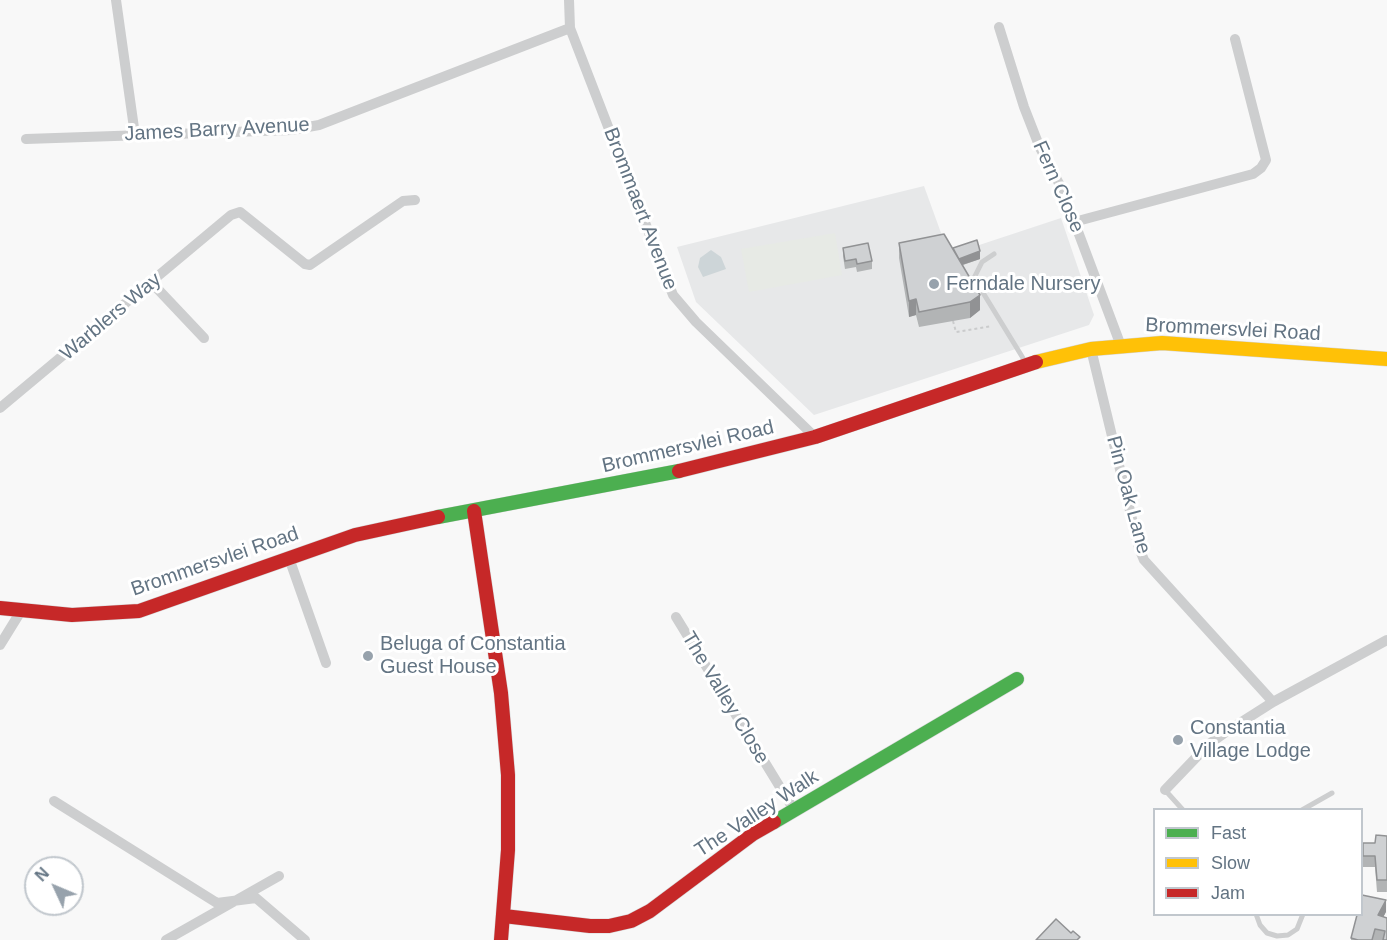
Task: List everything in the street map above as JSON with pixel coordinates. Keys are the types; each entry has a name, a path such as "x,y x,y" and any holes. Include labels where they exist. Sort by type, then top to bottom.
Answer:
{"street":[{"path":"116,0 135,135"},
{"name":"Brommaert Avenue","path":"568,0 570,28 673,295 696,322 815,437"},
{"name":"Fern Close","path":"999,27 1024,107 1074,222 1121,346"},
{"name":"James Barry Avenue","path":"26,139 291,130 319,125 570,28"},
{"path":"1074,222 1253,174 1261,168 1266,160 1235,39"},
{"name":"Warblers Way","path":"0,408 231,215 240,212 305,264 310,264 403,201 415,200"},
{"path":"152,283 204,338"},
{"name":"Brommersvlei Road","path":"0,608 72,615 139,611 289,558 389,526 663,475 815,437 1026,364 1091,349 1162,343 1387,359"},
{"name":"Pin Oak Lane","path":"1091,349 1139,548 1144,560 1273,702"},
{"path":"474,511 501,693 508,776 508,850 501,940"},
{"path":"289,558 326,663"},
{"path":"0,645 21,611"},
{"name":"The Valley Close","path":"676,617 794,810"},
{"path":"1165,790 1209,744 1273,702 1387,640"},
{"name":"The Valley Walk","path":"504,916 590,926 609,926 631,921 650,911 753,834 1017,679"},
{"path":"54,801 217,903 256,898 305,940"},
{"path":"166,940 279,876"}],"lane":[{"path":"994,254 982,262 974,278 1026,364"},
{"path":"1165,790 1181,808"},
{"path":"1305,808 1332,792"},
{"path":"1256,916 1267,933 1277,936 1288,935 1297,929 1303,916"}],"path":[{"path":"953,321 956,332 990,327 999,321"}],"shaded area":[{"path":"924,186 949,255 1061,218 1094,315 1089,325 814,415 696,302 677,247"},
{"path":"835,233 842,275 749,292 741,249"},
{"path":"711,250 721,257 726,269 703,277 698,267 700,258"}],"building":[{"name":"Ferndale Nursery","path":"944,234 980,295 970,302 919,312 916,299 909,301 899,243"},
{"path":"977,240 980,251 959,259 953,248"},
{"path":"868,243 872,261 857,264 856,259 845,261 843,248"},
{"path":"1376,835 1387,836 1387,880 1377,880 1375,856 1363,856 1363,843 1375,843"},
{"path":"1363,895 1386,900 1378,915 1387,918 1387,940 1383,940 1385,931 1375,929 1372,940 1351,938 1357,916 1363,916"},
{"path":"1056,919 1071,933 1073,931 1080,937 1077,940 1036,940"}],"traffic: fast":[{"path":"438,517 679,471"},
{"path":"774,822 1017,679"}],"traffic: slow":[{"path":"1036,362 1091,349 1162,343 1387,359"}],"traffic: jam":[{"path":"679,471 815,437 1036,362"},
{"path":"474,511 501,693 508,775 508,850 501,940"},
{"path":"0,608 72,615 139,611 355,535 438,517"},
{"path":"504,916 590,926 609,926 631,921 650,911 753,834 774,822"}],"place":[{"name":"Ferndale Nursery","path":"934,284"},
{"name":"Beluga of Constantia Guest House","path":"368,656"},
{"name":"Constantia Village Lodge","path":"1178,740"}]}
